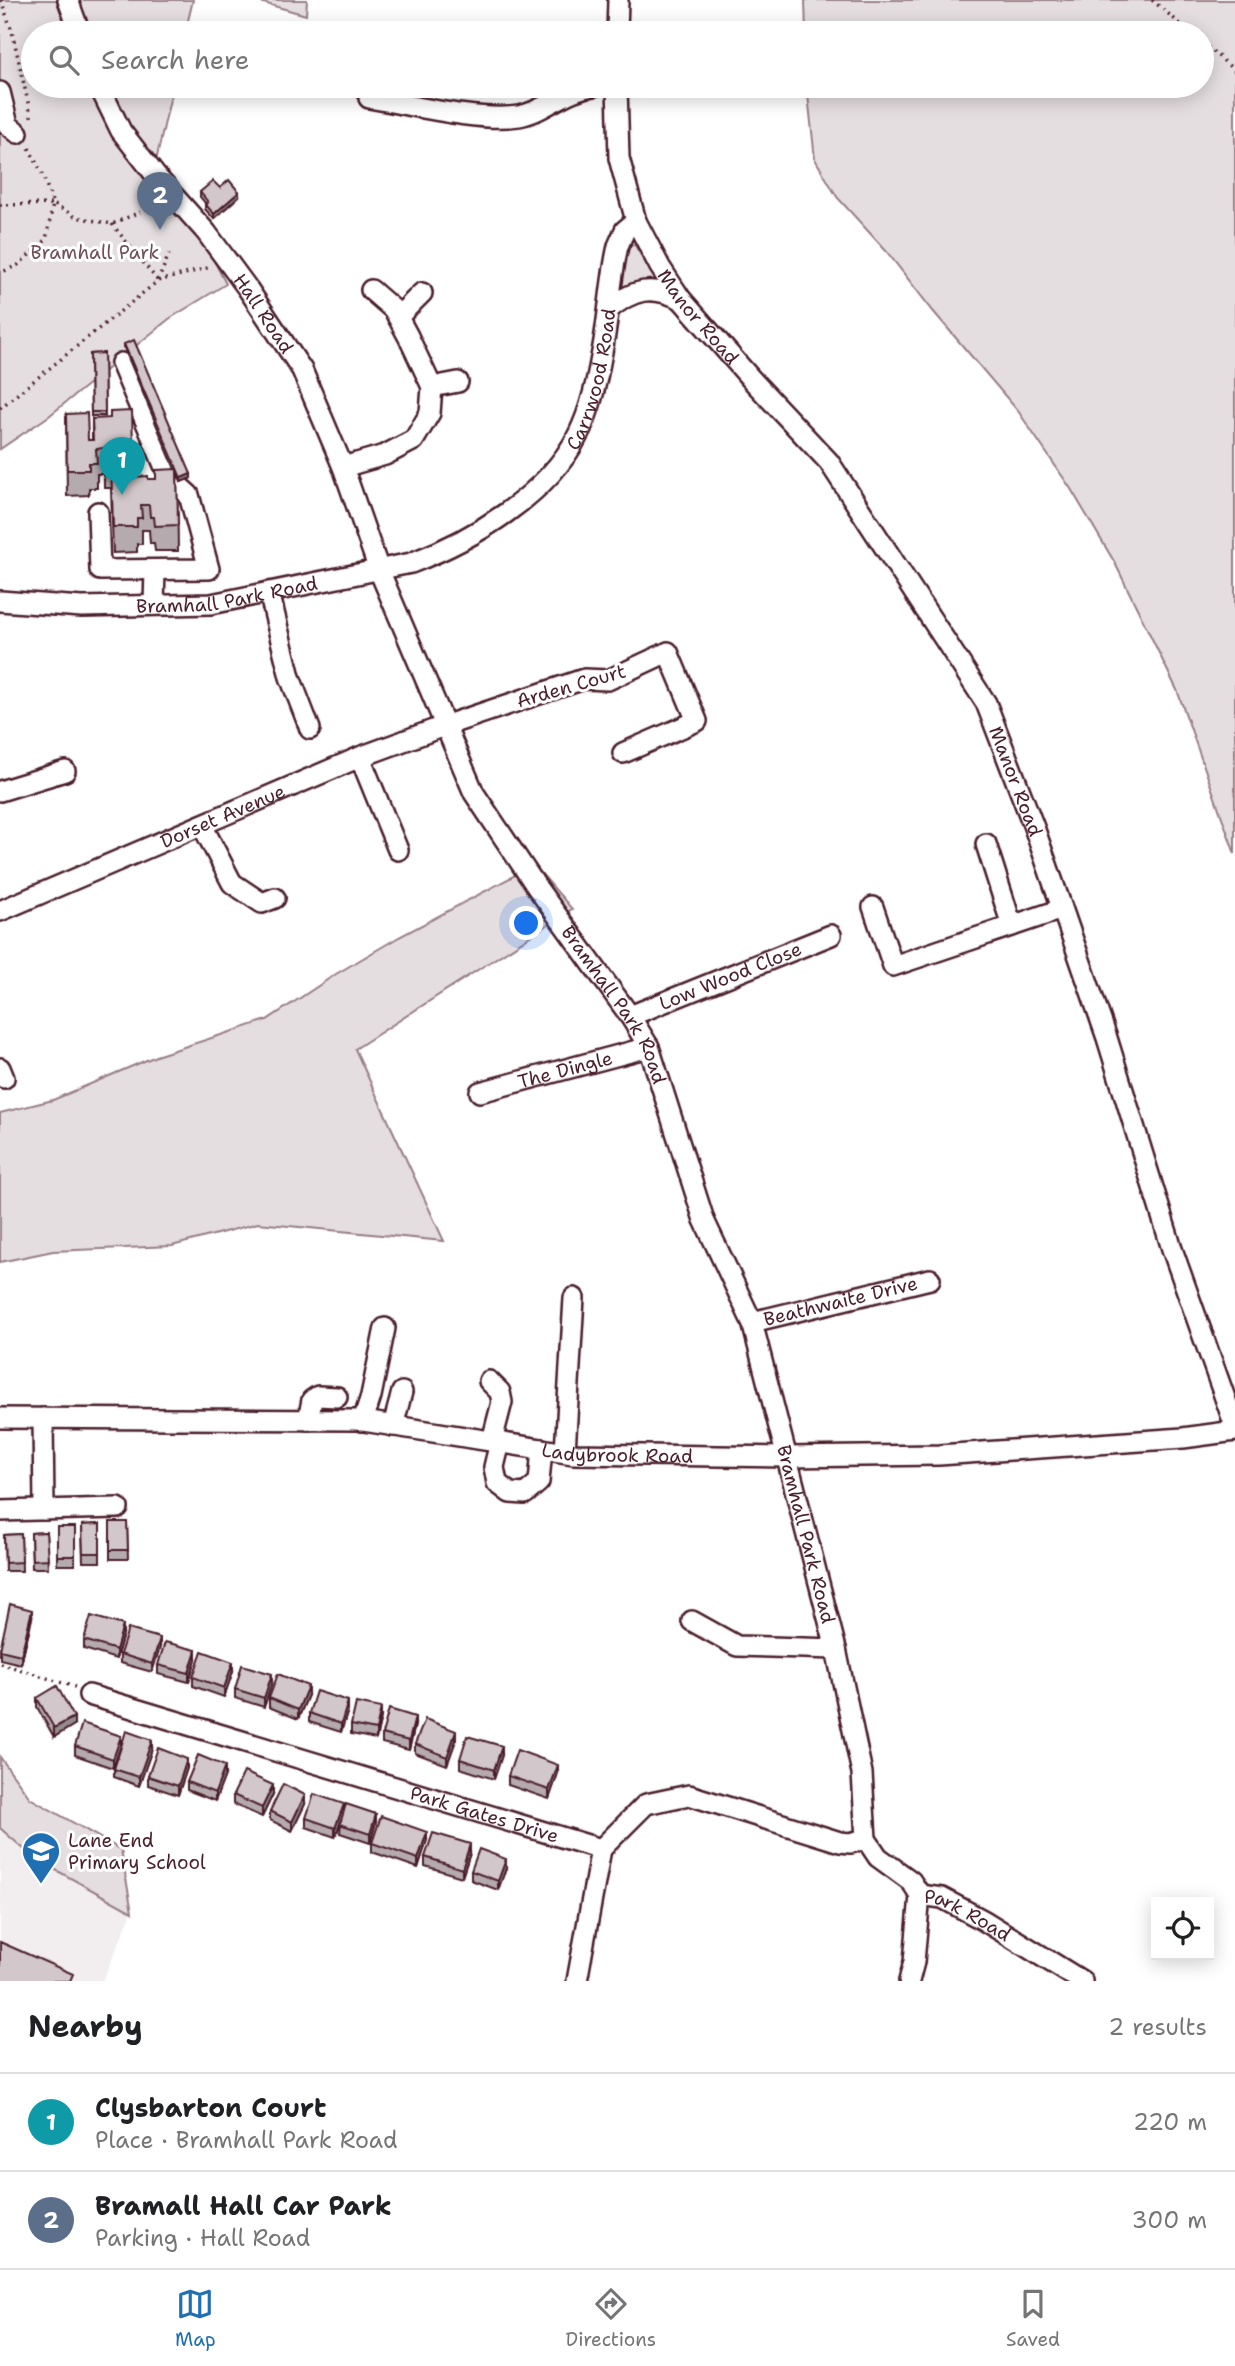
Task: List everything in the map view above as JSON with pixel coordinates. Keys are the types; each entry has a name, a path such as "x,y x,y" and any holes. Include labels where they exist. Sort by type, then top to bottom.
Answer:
{"street":[{"path":"68,0 76,21"},
{"path":"617,21 618,0"},
{"path":"0,92 8,125 26,130"},
{"name":"Hall Road","path":"105,98 121,131 229,262 302,370 343,467 379,570"},
{"path":"369,98 493,118 522,116 559,98"},
{"path":"617,98 619,158 636,220"},
{"name":"Manor Road","path":"636,220 654,256 681,299 751,380 829,462 986,703 1035,830 1107,1038 1172,1249 1228,1382 1235,1428"},
{"name":"Carrwood Road","path":"379,570 431,555 474,533 511,509 559,462 577,436 589,408 603,351 618,246 625,230 636,220"},
{"path":"343,467 385,455 414,440 430,413 432,387 394,310 371,290"},
{"path":"609,309 625,296 643,290 666,292 681,299"},
{"path":"398,317 422,293"},
{"path":"98,512 100,570 209,569 189,495 169,477 121,363"},
{"path":"432,387 458,382"},
{"path":"155,570 155,605"},
{"name":"Bramhall Park Road","path":"0,601 82,607 211,604 379,570 474,793 649,1047 704,1220 752,1322 836,1649 862,1773 866,1839"},
{"path":"269,592 290,677 310,729"},
{"name":"Arden Court","path":"444,726 584,679 608,680 668,652 697,721 623,753"},
{"name":"Dorset Avenue","path":"0,911 360,757 444,726"},
{"path":"360,757 398,850"},
{"path":"0,791 65,771"},
{"path":"202,825 232,883 262,903 275,898"},
{"path":"986,844 1012,926"},
{"path":"873,907 893,966 1062,909"},
{"name":"Low Wood Close","path":"630,1016 831,936"},
{"name":"The Dingle","path":"480,1092 649,1047"},
{"name":"Beathwaite Drive","path":"752,1322 930,1279"},
{"path":"565,1452 575,1298"},
{"path":"363,1421 386,1328"},
{"path":"489,1381 500,1392 502,1402 494,1467 497,1483 510,1493 525,1494 540,1482 542,1449"},
{"path":"393,1426 402,1392"},
{"path":"308,1420 312,1400 318,1396 337,1396"},
{"name":"Ladybrook Road","path":"0,1418 363,1421 565,1452 786,1457 939,1455 1183,1438 1235,1428"},
{"path":"43,1418 44,1510"},
{"path":"0,1511 118,1508"},
{"path":"692,1621 737,1646 836,1649"},
{"name":"Park Gates Drive","path":"89,1695 601,1849"},
{"path":"577,1981 601,1849 646,1804 689,1795 840,1842 850,1843 866,1839"},
{"name":"Park Road","path":"866,1839 878,1857 911,1881 920,1895 942,1898 1082,1981"},
{"path":"909,1981 914,1962 920,1895"}],"path":[{"path":"1,0 12,31 21,95"},
{"path":"1153,0 1177,21"},
{"path":"1214,53 1235,71"},
{"path":"0,273 18,265 47,240 53,204 42,173 28,146 21,98"},
{"path":"0,205 53,204 76,217 112,224 140,212"},
{"path":"112,224 158,281"},
{"path":"158,281 169,254"},
{"path":"0,408 158,281 229,262"},
{"path":"0,1663 80,1689 89,1695"}],"shaded area":[{"name":"Lane End Primary School","path":"0,1828 34,1858 132,1912 103,1981 0,1981"}],"green space":[{"name":"Bramhall Park","path":"0,0 193,0 188,21 21,21 21,98 170,98 154,170 206,245 226,284 169,319 49,416 0,449"},
{"path":"256,0 307,0 306,15 256,1"},
{"path":"805,0 1235,0 1235,854 1177,690 1115,563 1071,489 1018,411 887,252 837,197 815,159 808,98 1214,98 1214,21 806,21"},
{"path":"634,244 657,281 621,289 628,247"},
{"path":"534,865 572,909 355,1049 444,1241 258,1223 172,1246 53,1251 0,1262 0,1113 53,1100 156,1056 267,1020 336,974 399,937"},
{"path":"0,1757 30,1798 121,1850 132,1912 34,1858 0,1828"}],"building":[{"path":"229,180 239,192 214,214 205,204 208,202 200,192 213,181 220,188"},
{"path":"134,340 191,474 181,478 124,344"},
{"path":"104,353 105,412 91,412 90,354"},
{"path":"132,411 134,477 148,476 148,479 156,479 156,470 177,469 178,525 155,526 154,517 150,517 149,505 141,505 142,518 137,518 137,527 113,527 111,463 104,463 104,448 96,449 97,463 89,463 89,470 67,470 66,414 87,413 88,440 93,440 92,419 110,418 110,412"},
{"path":"110,1522 127,1522 128,1550 110,1550"},
{"path":"100,1524 100,1553 83,1553 82,1525"},
{"path":"57,1527 75,1527 75,1556 57,1556"},
{"path":"46,1532 48,1559 32,1560 31,1533"},
{"path":"21,1534 22,1562 5,1563 4,1535"},
{"path":"10,1604 32,1610 21,1655 0,1650"},
{"path":"91,1616 123,1625 116,1650 84,1640"},
{"path":"128,1629 160,1638 152,1664 120,1654"},
{"path":"165,1642 196,1650 189,1673 158,1665"},
{"path":"202,1651 233,1662 224,1688 193,1677"},
{"path":"242,1665 272,1674 264,1698 235,1689"},
{"path":"278,1674 308,1686 298,1710 269,1698"},
{"path":"57,1686 74,1717 54,1728 37,1698"},
{"path":"316,1691 348,1701 341,1724 309,1713"},
{"path":"356,1703 381,1708 376,1730 351,1725"},
{"path":"389,1709 415,1717 409,1741 382,1734"},
{"path":"425,1719 456,1731 447,1757 415,1744"},
{"path":"82,1723 121,1736 113,1759 75,1746"},
{"path":"126,1731 152,1740 139,1777 114,1769"},
{"path":"467,1736 502,1746 494,1770 460,1759"},
{"path":"158,1748 187,1759 178,1786 148,1776"},
{"path":"517,1750 558,1765 549,1790 508,1776"},
{"path":"198,1755 225,1766 215,1793 187,1782"},
{"path":"244,1772 273,1785 262,1808 233,1795"},
{"path":"283,1784 305,1795 292,1822 270,1811"},
{"path":"314,1794 344,1804 335,1828 306,1818"},
{"path":"346,1804 376,1814 370,1834 340,1824"},
{"path":"381,1816 427,1832 418,1859 372,1843"},
{"path":"433,1833 470,1844 462,1869 425,1857"},
{"path":"479,1849 506,1859 498,1881 471,1871"},
{"path":"0,1942 73,1974 70,1981 0,1981"}],"place":[{"name":"Bramall Hall Car Park","path":"160,230"},
{"name":"Clysbarton Court","path":"122,495"},
{"name":"Lane End Primary School","path":"41,1885"}]}
